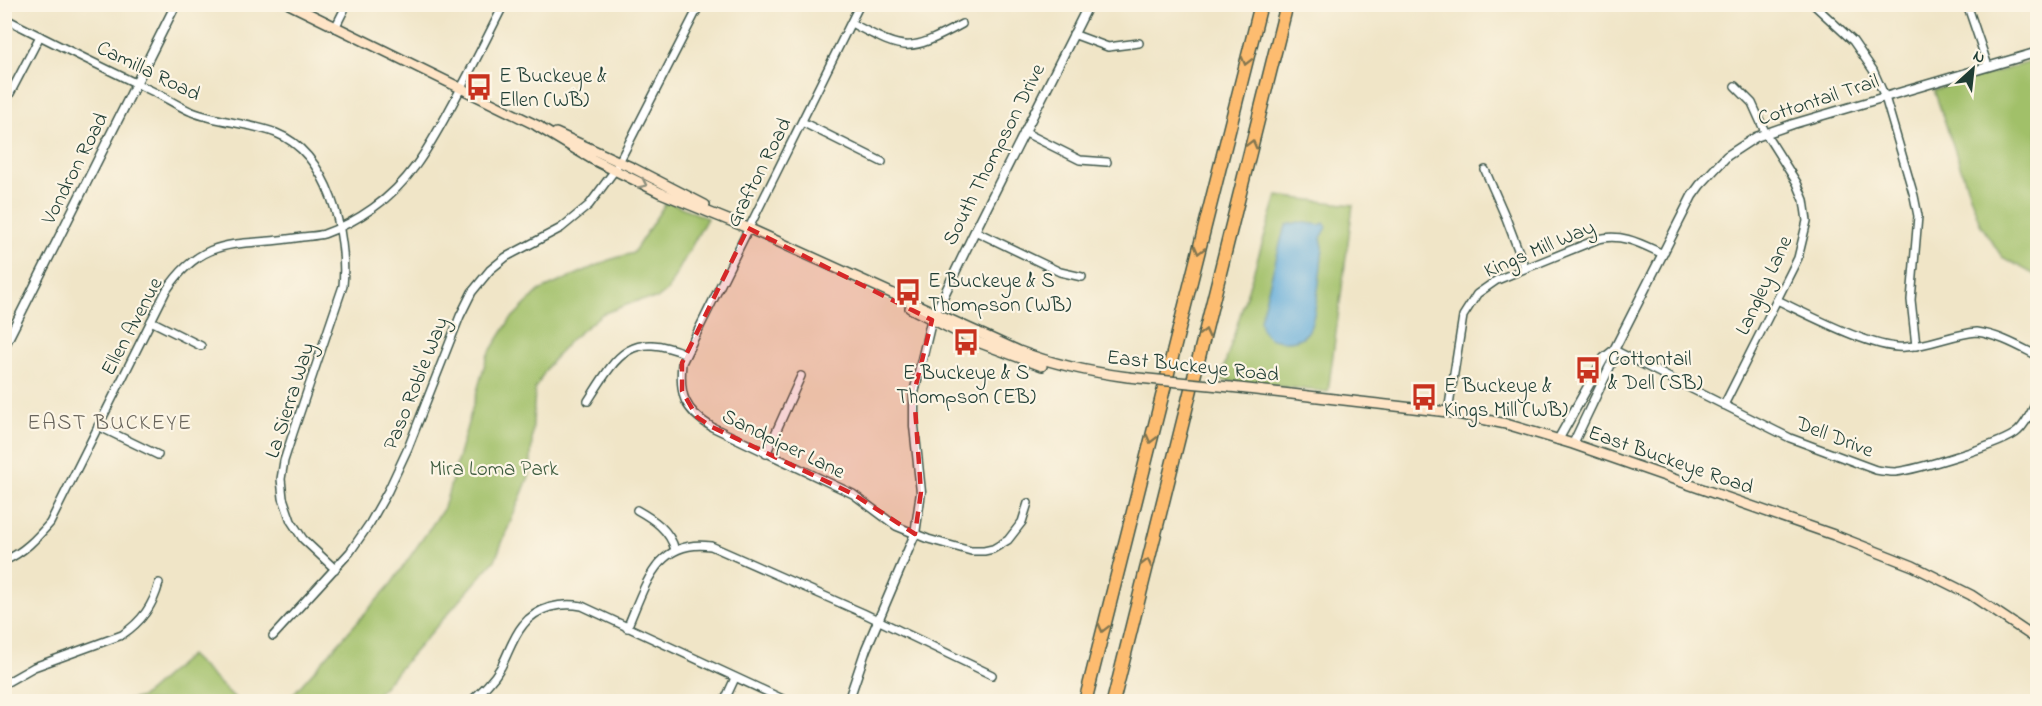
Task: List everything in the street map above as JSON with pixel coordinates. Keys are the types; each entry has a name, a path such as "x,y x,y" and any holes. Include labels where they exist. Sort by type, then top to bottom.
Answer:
{"highway":[{"path":"1085,702 1261,4"},
{"path":"1113,702 1287,4"}],"main road":[{"name":"East Buckeye Road","path":"283,4 617,166 692,198 730,220 873,286 993,349 1031,363 1068,372 1128,376 1448,412 1506,424 1573,444 1834,535 1914,566 1971,595 2037,640"},
{"name":"East Buckeye Road","path":"289,4 300,11"}],"street":[{"name":"Vondron Road","path":"4,347 8,332 176,4"},
{"path":"335,28 347,4"},
{"name":"Ellen Avenue","path":"4,561 21,553 50,523 174,278 201,254 232,243 324,234 371,210 402,184 429,148 504,4"},
{"name":"Paso Robl'e Way","path":"273,636 350,552 370,523 408,448 460,316 472,292 490,270 506,257 561,228 582,213 617,166 700,4"},
{"name":"Grafton Road","path":"686,354 860,4"},
{"name":"South Thompson Drive","path":"848,702 878,621 915,534 921,492 914,426 914,393 933,317 1089,4"},
{"path":"1813,4 1853,41 1873,70 1885,97 1918,216 1911,300 1916,346"},
{"path":"1967,4 1988,66"},
{"name":"Camilla Road","path":"4,18 194,112 280,135 299,147 319,171 329,192 339,227"},
{"path":"851,23 887,42 910,46 930,41 962,24"},
{"path":"1073,34 1108,47 1138,43"},
{"path":"4,105 40,36"},
{"name":"Cottontail Trail","path":"1573,444 1610,368 1614,350 1692,196 1727,156 1756,137 1793,124 2037,52"},
{"name":"Langley Lane","path":"1724,405 1798,258 1808,221 1801,191 1766,134 1752,103 1735,86"},
{"path":"802,122 882,162"},
{"path":"1024,132 1080,160 1107,162"},
{"path":"1485,170 1525,268"},
{"name":"La Sierra Way","path":"335,569 303,539 291,521 281,479 292,433 343,286 345,268 339,227"},
{"path":"975,231 1060,272 1082,278"},
{"name":"Kings Mill Way","path":"1448,412 1463,316 1477,294 1490,284 1609,236 1632,240 1663,254"},
{"path":"1777,300 1843,331 1892,347 1916,346 1977,332 2006,340 2037,356"},
{"path":"151,321 201,346"},
{"path":"588,401 615,362 637,347 645,344 659,345 686,354"},
{"name":"Cottontail Trail","path":"1558,440 1604,358 1614,350"},
{"name":"Dell Drive","path":"1614,350 1790,438 1876,470 1891,472 1935,462 2003,440 2018,431 2037,399"},
{"name":"Sandpiper Lane","path":"686,354 682,363 680,383 690,409 697,417 766,454 853,494 896,526 971,551 984,551 999,546 1013,535 1022,522 1028,503"},
{"path":"766,454 801,376"},
{"path":"98,426 158,455"},
{"path":"637,510 661,526 672,540 675,550"},
{"path":"627,628 654,568 664,557 689,545 711,546 992,675"},
{"path":"4,684 34,667 122,635 133,627 151,606 159,583"},
{"path":"470,702 485,689 500,669 522,626 542,610 568,604 582,606 789,702"},
{"path":"724,702 735,678"}],"highlighted area":[{"path":"748,228 932,320 914,393 921,492 915,534 853,494 712,427 697,417 682,391 682,363"}],"green space":[{"path":"2038,60 2037,276 2002,257 1980,224 1934,90"},
{"path":"1277,196 1353,205 1328,392 1220,380"},
{"name":"Mira Loma Park","path":"667,201 707,218 667,291 657,299 640,300 602,314 569,341 548,366 535,389 530,474 495,560 371,701 287,701 391,584 444,508 487,356 510,320 539,291 609,260 633,253"},
{"path":"190,655 238,701 125,701 142,697"}],"water":[{"path":"1299,222 1320,225 1324,223 1327,227 1321,238 1323,247 1314,314 1309,330 1303,337 1290,341 1276,340 1264,333 1260,320 1283,233 1287,225"}],"place":[{"name":"E Buckeye & Ellen (WB)","path":"479,87"},
{"name":"E Buckeye & S Thompson (WB)","path":"908,292"},
{"name":"E Buckeye & S Thompson (EB)","path":"966,342"},
{"name":"Cottontail & Dell (SB)","path":"1588,370"},
{"name":"E Buckeye & Kings Mill (WB)","path":"1424,397"}],"district":[{"name":"EAST BUCKEYE","path":"110,421"}]}
